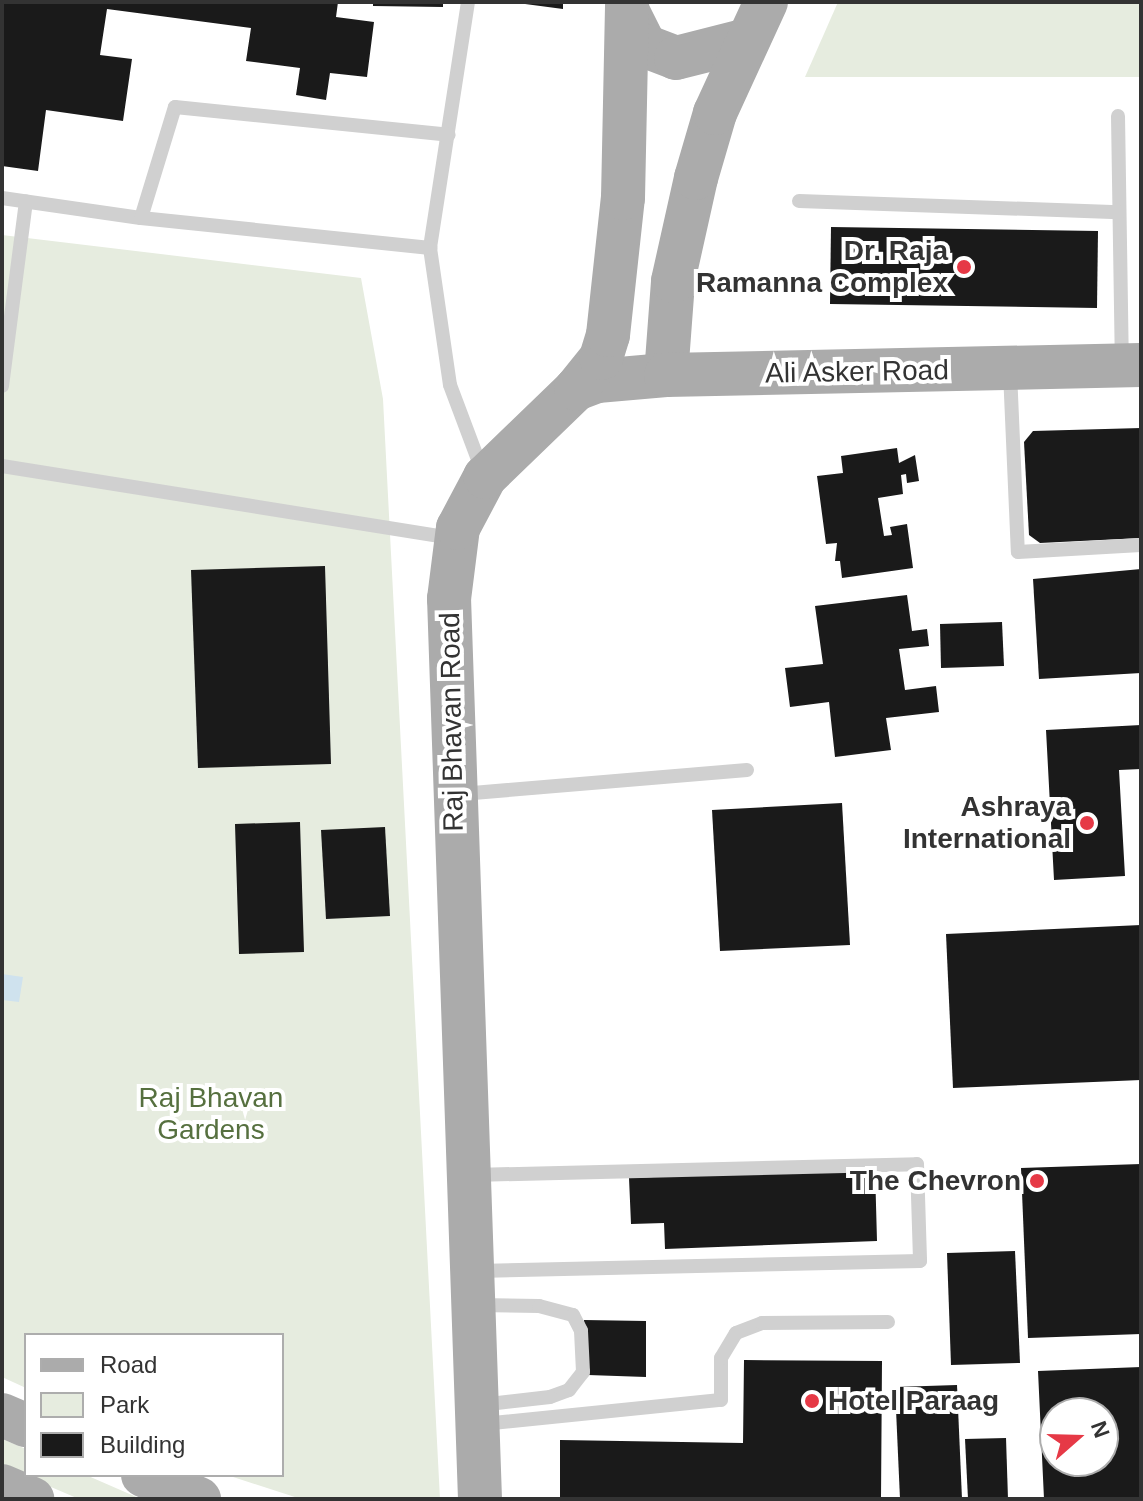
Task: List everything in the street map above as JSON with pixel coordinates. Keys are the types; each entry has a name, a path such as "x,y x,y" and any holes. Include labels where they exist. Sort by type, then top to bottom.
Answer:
{"main road":[{"path":"627,6 645,46 676,58 757,21"},
{"name":"Raj Bhavan Road","path":"480,1499 465,1175 449,599 456,539 485,477 576,389 601,358 613,303 623,198 627,6"},
{"path":"666,375 679,248 715,113 757,21"},
{"name":"Ali Asker Road","path":"576,389 597,381 666,375 1132,365"},
{"path":"2,1415 24,1424"},
{"path":"148,1477 199,1499"},
{"path":"2,1486 32,1499"}],"lane":[{"path":"468,2 430,248 450,385 485,477"},
{"path":"141,218 175,107 449,135"},
{"path":"1118,116 1119,212 1132,365"},
{"path":"2,198 141,218 430,248"},
{"path":"799,201 1119,212"},
{"path":"2,386 26,202"},
{"path":"1010,370 1018,552 1141,545"},
{"path":"2,466 456,539"},
{"path":"453,795 747,770"},
{"path":"465,1175 917,1164 920,1261 471,1288"},
{"path":"471,1288 573,1315 581,1331 583,1372 569,1390 476,1415"},
{"path":"476,1415 721,1400 721,1358 736,1333 762,1323 888,1322"}],"green space":[{"path":"838,2 1141,2 1141,77 805,77"},
{"name":"Raj Bhavan Gardens","path":"2,235 361,278 383,399 440,1499 301,1499 233,1477 284,1477 284,1333 24,1333 24,1387 2,1377"},
{"path":"2,1439 24,1448 24,1475 2,1466"},
{"path":"28,1477 91,1477 141,1499 79,1499"}],"water":[{"path":"2,974 23,977 19,1002 2,1000"}],"building":[{"path":"2,2 338,2 336,17 374,22 367,77 330,73 326,100 296,95 300,68 246,61 251,28 107,9 100,55 132,59 123,121 46,110 38,171 2,166"},
{"path":"373,2 443,2 443,7 373,6"},
{"path":"510,2 563,2 563,9"},
{"name":"Dr. Raja Ramanna Complex","path":"831,227 1098,231 1097,308 830,304"},
{"path":"1141,428 1141,538 1040,543 1029,535 1024,442 1033,431"},
{"path":"897,448 899,463 915,455 919,481 907,483 906,474 901,475 903,494 878,498 884,536 892,535 890,527 907,524 913,568 842,578 840,561 835,561 837,543 826,544 817,476 843,473 841,456"},
{"path":"325,566 331,764 198,768 191,570"},
{"path":"1141,569 1141,673 1039,679 1033,579"},
{"path":"907,595 912,631 927,629 929,646 899,649 905,690 936,686 939,712 886,718 891,750 835,757 829,702 790,707 785,668 823,664 815,606"},
{"path":"1002,622 1004,666 941,668 940,624"},
{"name":"Ashraya International","path":"1141,725 1141,769 1119,770 1125,876 1054,880 1046,730"},
{"path":"842,803 850,945 720,951 712,810"},
{"path":"300,822 304,952 239,954 235,824"},
{"path":"385,827 390,916 326,919 321,830"},
{"path":"1141,925 1141,1080 953,1088 946,934"},
{"path":"1141,1164 1141,1334 1028,1338 1021,1168"},
{"path":"875,1168 877,1241 665,1249 664,1223 631,1224 629,1178"},
{"path":"1015,1251 1020,1363 951,1365 947,1253"},
{"path":"584,1320 646,1321 646,1377 588,1375"},
{"name":"Hotel Paraag","path":"744,1360 882,1361 881,1499 560,1499 560,1440 743,1443"},
{"path":"1141,1367 1141,1499 1044,1499 1043,1477 1119,1477 1119,1397 1039,1397 1038,1371"},
{"path":"957,1385 962,1499 900,1499 895,1387"},
{"path":"1006,1438 1008,1499 968,1499 965,1439"}],"place":[{"name":"Dr. Raja Ramanna Complex","path":"964,267"},
{"name":"Ashraya International","path":"1087,823"},
{"name":"The Chevron","path":"1037,1181"},
{"name":"Hotel Paraag","path":"812,1401"}]}
